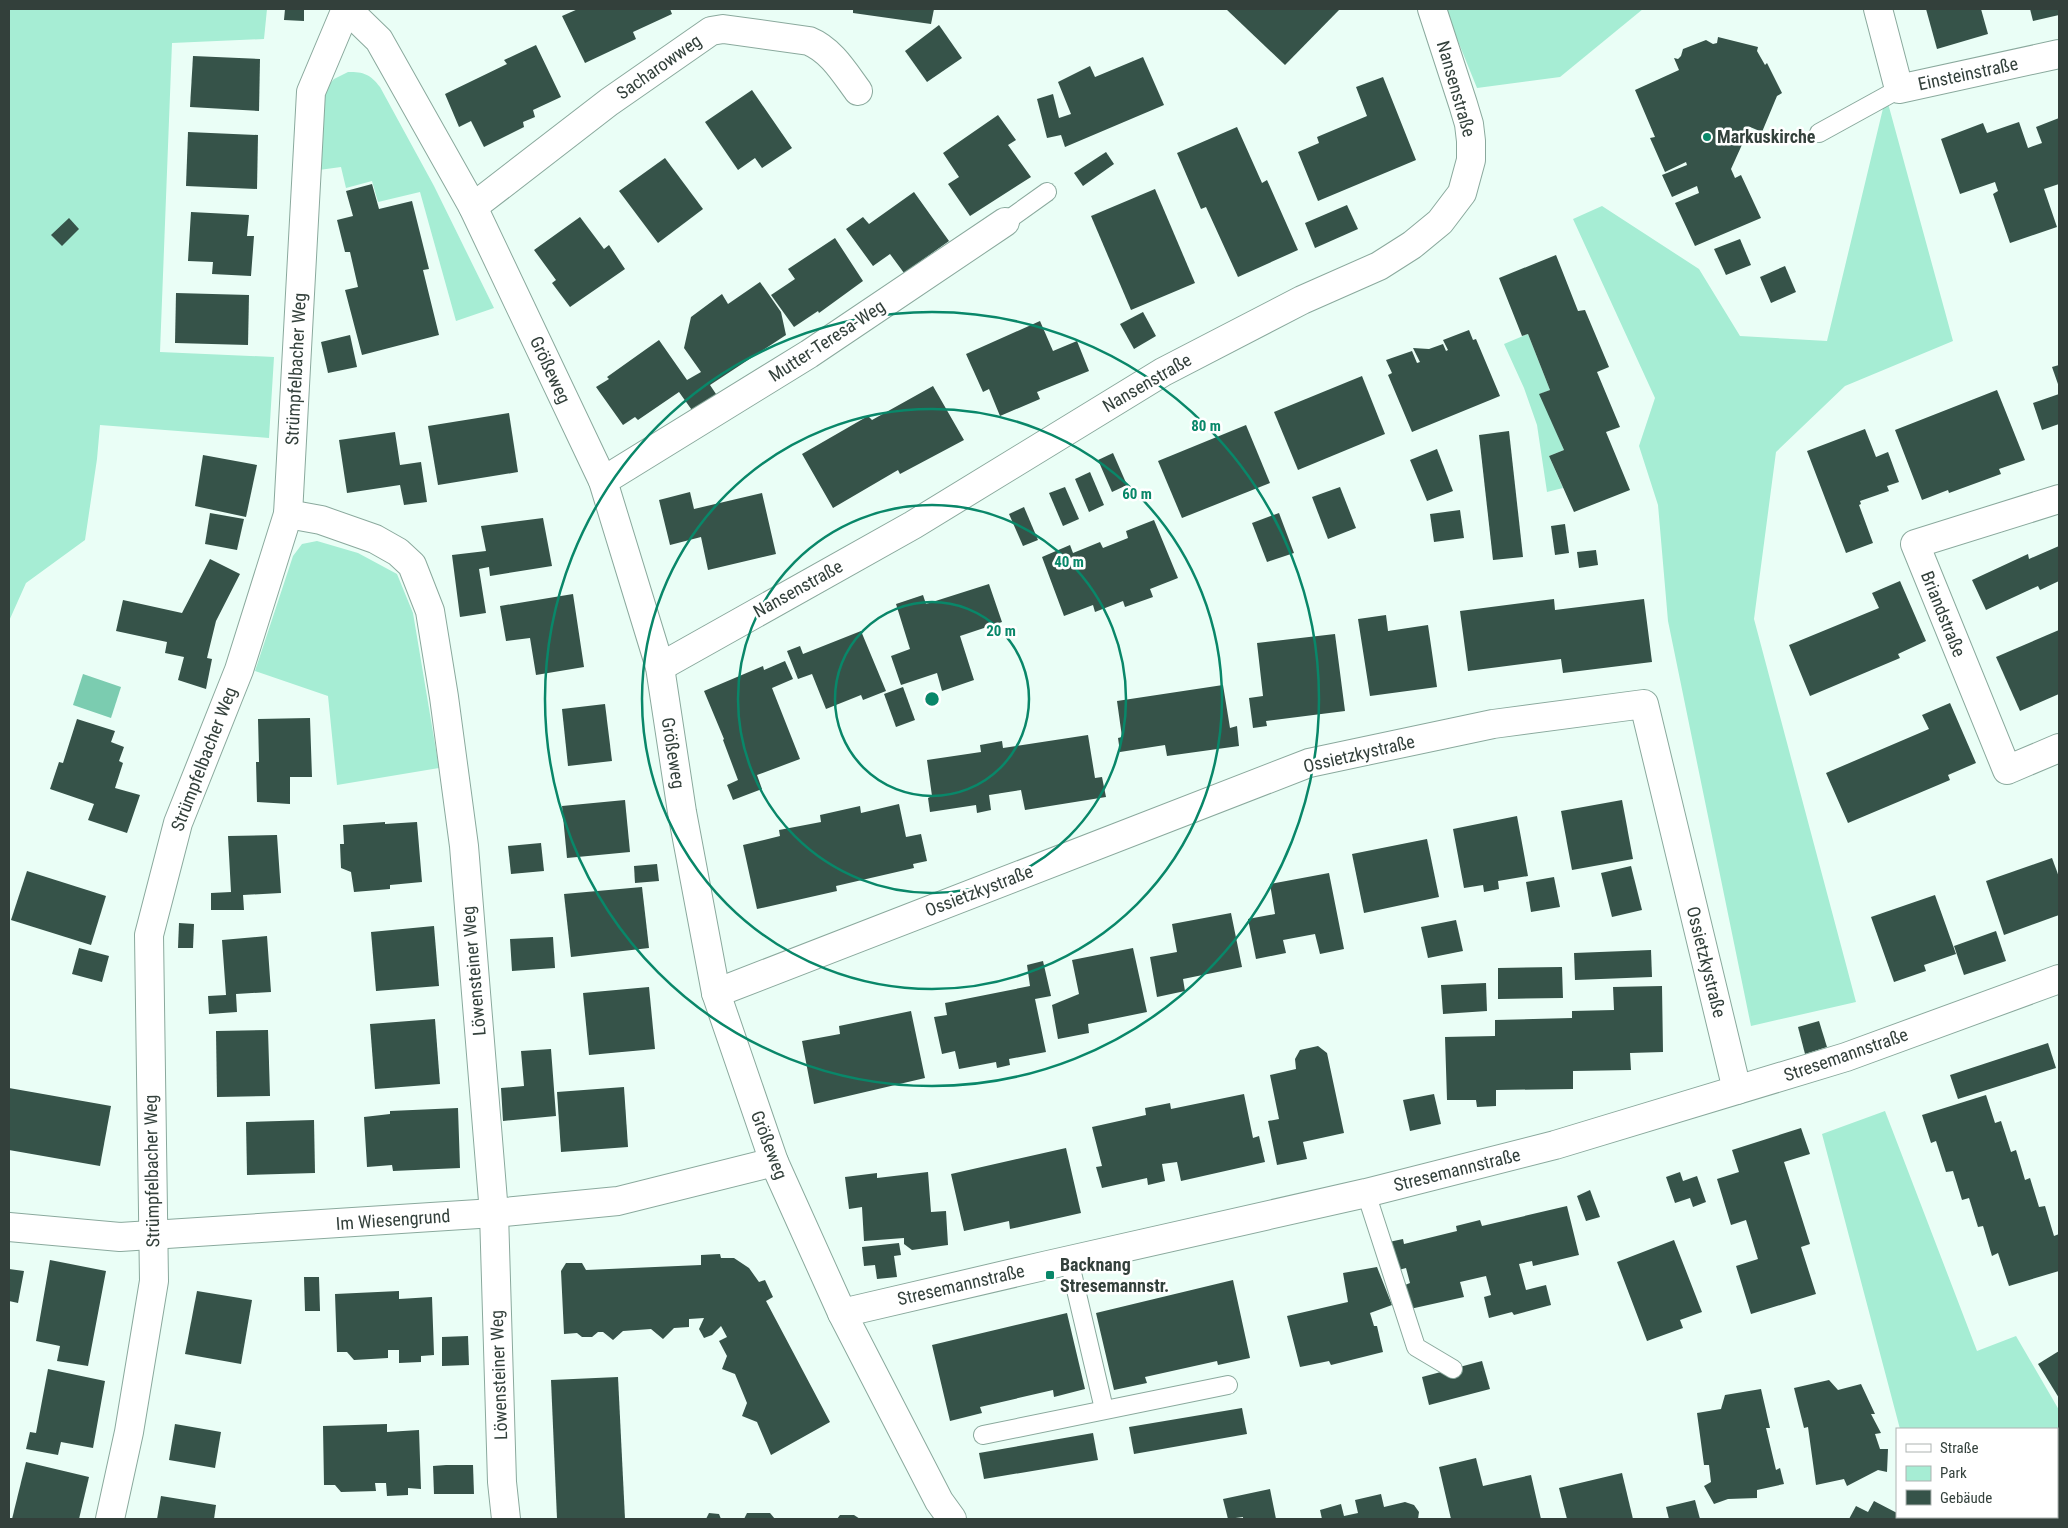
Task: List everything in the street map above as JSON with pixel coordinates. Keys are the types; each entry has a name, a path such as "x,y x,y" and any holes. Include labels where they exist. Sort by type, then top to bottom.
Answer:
{"street":[{"name":"Größeweg","path":"347,9 379,40 472,207 603,481 660,666 682,812 716,993 774,1162 842,1313 939,1501 952,1519"},
{"name":"Strümpfelbacher Weg","path":"110,1519 129,1432 154,1281 149,935 178,822 239,670 288,514 311,92 347,9"},
{"name":"Nansenstraße","path":"660,666 913,525 1163,372 1302,300 1379,266 1412,245 1440,222 1462,193 1471,160 1472,141 1463,104 1432,9"},
{"name":"Einsteinstraße","path":"1878,9 1899,89 1985,78 2053,60"},
{"name":"Sacharowweg","path":"472,207 609,102 711,31 723,29 809,42 820,46 827,51 858,91"},
{"name":"Mutter-Teresa-Weg","path":"603,481 809,354 1005,222"},
{"name":"Briandstraße","path":"2059,499 1915,544 2007,770 2059,748"},
{"name":"Löwensteiner Weg","path":"288,514 320,520 376,539 398,552 412,565 430,611 444,697 464,846 494,1213 502,1482 506,1519"},
{"name":"Ossietzkystraße","path":"716,993 1308,763 1493,724 1644,704 1737,1090"},
{"name":"Stresemannstraße","path":"842,1313 1366,1193 1555,1145 1846,1057 2059,979"},
{"name":"Im Wiesengrund","path":"9,1227 120,1237 494,1213 618,1201 774,1162"}],"lane":[{"path":"1819,133 1899,89"},
{"name":"Mutter-Teresa-Weg","path":"1005,222 1047,192"},
{"path":"1366,1193 1416,1347 1453,1369"},
{"path":"1069,1260 1104,1409"},
{"path":"983,1435 1228,1385"}],"green space":[{"path":"9,9 267,9 264,39 172,43 160,352 274,357 269,438 100,425 85,540 26,583 9,621"},
{"path":"1445,9 1643,9 1560,77 1477,88"},
{"path":"348,72 366,75 373,79 380,87 434,186 494,308 456,321 420,192 378,202 372,181 346,188 341,167 319,170 325,89 334,79"},
{"path":"1886,96 1953,341 1845,386 1776,452 1754,619 1856,1002 1751,1026 1668,621 1658,505 1639,446 1655,398 1573,219 1602,206 1699,269 1740,336 1827,341"},
{"path":"1528,334 1550,390 1540,394 1564,450 1549,456 1563,488 1547,492 1537,425 1524,388 1504,344"},
{"path":"317,541 358,553 397,574 413,613 439,768 337,785 328,696 255,671 293,556 302,544"},
{"path":"1885,1111 1977,1351 2016,1336 2059,1410 2059,1519 2000,1518 2058,1518 2058,1428 1900,1428 1822,1134"}],"shaded area":[{"path":"83,674 121,687 111,718 73,705"}],"building":[{"path":"285,9 304,9 304,21 284,20"},
{"path":"578,9 670,9 672,14 633,32 636,39 585,63 562,16"},
{"path":"853,9 934,9 931,24 853,13"},
{"path":"1226,9 1340,9 1285,65"},
{"path":"1926,9 1981,9 1988,34 1937,49"},
{"path":"2030,9 2059,9 2059,15 2033,21"},
{"path":"939,25 962,58 927,82 905,51"},
{"path":"1718,37 1758,47 1757,51 1765,65 1767,63 1782,93 1777,96 1762,132 1750,127 1731,169 1735,178 1741,175 1761,218 1695,246 1675,203 1699,193 1697,186 1672,197 1662,175 1687,165 1686,162 1665,172 1650,138 1655,137 1635,90 1679,70 1674,58 1678,59 1681,56 1683,49 1706,40 1713,44 1717,43"},
{"path":"536,45 561,97 533,110 535,117 523,122 524,127 484,147 471,121 459,127 445,94 507,64 504,60"},
{"path":"193,56 260,59 259,111 190,107"},
{"path":"1143,57 1164,105 1065,147 1061,135 1047,138 1037,99 1053,94 1059,118 1071,114 1058,82 1090,66 1095,77"},
{"path":"1383,77 1416,160 1318,201 1298,152 1319,143 1317,137 1367,116 1356,87"},
{"path":"752,90 792,148 762,168 755,158 738,170 705,122"},
{"path":"998,115 1016,140 1008,145 1031,177 970,216 948,184 959,177 943,153"},
{"path":"2059,118 2059,184 2044,189 2057,227 2010,243 1993,194 1998,191 1995,182 1960,194 1941,139 1983,123 1987,133 2019,122 2028,148 2042,143 2036,127"},
{"path":"1237,127 1262,183 1267,180 1298,250 1238,277 1206,207 1201,209 1177,153"},
{"path":"188,132 258,135 257,189 186,186"},
{"path":"1106,152 1114,164 1083,186 1074,173"},
{"path":"665,158 703,209 658,243 619,191"},
{"path":"372,184 379,209 412,201 429,269 423,270 439,335 362,355 345,290 358,287 350,252 345,252 337,220 353,216 346,191"},
{"path":"1155,189 1195,283 1131,310 1091,216"},
{"path":"914,192 949,241 904,273 890,254 873,266 846,229 863,217 869,224"},
{"path":"1347,205 1358,229 1315,248 1305,223"},
{"path":"191,212 249,215 247,236 254,236 251,276 212,274 213,262 188,261"},
{"path":"580,217 604,249 609,245 625,269 570,307 552,283 556,280 534,250"},
{"path":"69,218 79,229 62,246 51,235"},
{"path":"835,238 863,281 819,313 818,311 794,327 771,295 795,279 788,269"},
{"path":"1740,239 1751,265 1726,275 1714,249"},
{"path":"1556,255 1578,311 1585,310 1609,367 1597,372 1620,427 1606,432 1630,490 1574,512 1549,456 1564,450 1539,394 1550,390 1528,334 1522,336 1499,278"},
{"path":"1785,266 1796,292 1771,303 1760,277"},
{"path":"760,282 781,312 786,335 710,385 718,397 694,413 679,392 638,420 635,417 623,425 596,387 659,340 687,380 701,372 684,348 691,317 722,294 728,304"},
{"path":"176,293 249,295 248,345 175,343"},
{"path":"1143,312 1156,336 1134,349 1120,324"},
{"path":"1040,321 1053,351 1077,341 1089,371 1037,392 1040,399 1000,416 989,389 983,392 966,354"},
{"path":"1469,330 1473,340 1476,339 1500,396 1412,432 1388,375 1392,373 1386,360 1412,351 1417,363 1420,362 1413,348 1429,349 1443,344 1446,351 1448,350 1443,340"},
{"path":"350,335 357,367 328,373 321,342"},
{"path":"2059,365 2059,387 2052,367"},
{"path":"1362,376 1385,434 1298,470 1274,412"},
{"path":"933,386 964,440 900,474 898,470 833,508 802,454 868,416 872,420"},
{"path":"1997,390 2025,460 1999,469 2001,474 1949,493 1948,490 1922,500 1895,430"},
{"path":"2059,394 2059,424 2042,430 2033,403"},
{"path":"509,413 518,472 438,485 428,426"},
{"path":"1246,425 1270,483 1182,518 1158,461"},
{"path":"1865,429 1876,457 1888,452 1899,482 1887,486 1889,491 1860,501 1861,504 1859,505 1873,543 1846,553 1807,451"},
{"path":"1509,431 1523,557 1493,560 1479,435"},
{"path":"395,432 400,465 421,462 427,502 404,505 400,485 347,493 339,440"},
{"path":"1437,449 1453,491 1427,501 1410,460"},
{"path":"1113,453 1127,485 1112,492 1098,460"},
{"path":"203,455 257,465 246,517 195,506"},
{"path":"1090,472 1104,505 1089,512 1075,479"},
{"path":"1065,487 1079,519 1063,526 1049,493"},
{"path":"1340,487 1356,528 1328,539 1312,497"},
{"path":"690,492 694,509 762,493 776,554 708,570 701,537 670,545 659,500"},
{"path":"1024,507 1038,540 1023,546 1009,514"},
{"path":"1460,510 1464,538 1434,542 1430,514"},
{"path":"210,513 244,519 237,550 205,544"},
{"path":"1279,513 1294,553 1267,562 1252,523"},
{"path":"543,518 552,566 490,576 489,567 479,569 486,613 460,617 452,555 486,551 481,526"},
{"path":"1154,520 1178,578 1150,589 1153,597 1125,607 1123,601 1095,612 1093,605 1064,616 1042,557 1070,545 1073,553 1100,542 1103,548 1128,538 1126,531"},
{"path":"1565,524 1569,553 1555,555 1551,526"},
{"path":"2059,546 2059,581 2040,590 2038,586 1986,610 1972,580 2028,554 2029,559"},
{"path":"1596,550 1598,565 1579,568 1577,552"},
{"path":"210,559 240,574 216,621 207,658 212,659 206,689 178,680 184,657 165,653 167,642 116,631 123,600 182,613"},
{"path":"1900,581 1926,641 1898,654 1900,658 1810,696 1789,645 1879,608 1872,593"},
{"path":"989,584 1002,622 960,636 974,680 942,691 937,673 901,685 891,656 910,649 896,604 923,595 926,604"},
{"path":"573,594 584,667 536,675 530,638 506,641 500,606"},
{"path":"1554,599 1555,610 1644,599 1652,662 1563,673 1561,659 1468,671 1460,611"},
{"path":"1386,615 1388,631 1428,625 1437,687 1370,696 1358,619"},
{"path":"2059,630 2059,694 2020,711 1996,657"},
{"path":"861,631 886,691 863,700 861,695 826,709 812,674 798,679 787,651 800,646 803,654"},
{"path":"1335,634 1345,711 1266,721 1267,726 1253,728 1249,698 1263,696 1257,643"},
{"path":"785,661 793,679 772,688 800,759 757,775 762,789 733,800 727,785 738,780 724,739 704,691 763,666 764,670"},
{"path":"1223,685 1230,728 1237,726 1239,746 1167,756 1165,745 1120,752 1118,738 1122,737 1117,701"},
{"path":"903,687 915,720 896,727 884,694"},
{"path":"1950,703 1976,763 1948,775 1950,780 1848,823 1826,773 1929,729 1922,715"},
{"path":"605,704 612,761 568,766 562,709"},
{"path":"310,718 312,777 290,777 290,804 257,802 256,762 259,762 258,719"},
{"path":"77,719 115,731 111,742 124,747 119,761 123,763 115,788 140,795 127,833 88,820 94,804 50,789 59,762 63,763"},
{"path":"1088,735 1095,778 1102,777 1106,797 1025,810 1021,790 989,795 991,810 977,813 976,805 930,812 928,798 932,796 927,760 981,752 980,745 1002,741 1003,748"},
{"path":"625,800 630,852 567,858 562,806"},
{"path":"1622,800 1633,859 1572,870 1561,811"},
{"path":"899,804 906,837 921,834 927,861 913,864 914,868 836,886 837,891 757,909 743,845 780,836 779,830 821,822 820,815 860,806 861,813"},
{"path":"1517,816 1528,876 1498,881 1499,889 1484,892 1483,885 1464,888 1453,829"},
{"path":"385,822 385,824 417,822 422,882 390,885 390,889 354,892 351,872 341,868 340,844 344,844 343,825"},
{"path":"277,835 281,893 243,895 244,910 211,910 211,893 231,892 228,836"},
{"path":"1427,839 1439,897 1364,913 1352,854"},
{"path":"541,843 544,871 511,874 508,846"},
{"path":"2052,858 2059,877 2059,915 2004,935 1986,881"},
{"path":"657,864 659,881 635,883 634,866"},
{"path":"1631,866 1642,910 1612,917 1601,873"},
{"path":"27,871 106,896 91,945 11,920"},
{"path":"1329,873 1344,949 1320,954 1315,934 1283,940 1286,953 1256,959 1248,919 1275,914 1270,884"},
{"path":"1554,877 1560,907 1531,912 1526,882"},
{"path":"642,887 649,948 571,957 564,894"},
{"path":"1935,895 1956,954 1924,965 1926,971 1894,982 1871,917"},
{"path":"1231,913 1242,967 1183,979 1185,991 1157,997 1150,957 1177,952 1172,924"},
{"path":"1456,920 1463,951 1428,958 1421,927"},
{"path":"179,923 194,924 193,948 178,948"},
{"path":"434,926 439,986 376,991 371,932"},
{"path":"1996,931 2006,961 1964,975 1954,946"},
{"path":"267,936 271,992 236,994 237,1012 209,1014 208,996 226,995 222,940"},
{"path":"553,937 555,968 512,971 510,939"},
{"path":"79,948 109,956 102,982 72,974"},
{"path":"1133,948 1147,1012 1088,1024 1089,1033 1058,1039 1052,1005 1079,994 1072,960"},
{"path":"1651,950 1652,977 1575,980 1574,953"},
{"path":"1043,961 1051,996 1035,999 1046,1052 1009,1059 1010,1065 997,1068 996,1062 959,1069 955,1051 942,1054 934,1017 947,1015 945,1003 1030,986 1027,965"},
{"path":"1562,967 1563,998 1498,999 1498,968"},
{"path":"1486,983 1487,1011 1443,1014 1441,985"},
{"path":"1662,986 1663,1052 1630,1053 1631,1070 1573,1071 1573,1089 1496,1090 1496,1106 1477,1107 1476,1100 1447,1100 1445,1037 1495,1036 1495,1020 1572,1018 1572,1011 1614,1010 1613,987"},
{"path":"649,987 655,1049 589,1055 583,993"},
{"path":"911,1011 925,1078 814,1104 802,1041 840,1034 839,1026"},
{"path":"435,1019 440,1084 375,1089 370,1024"},
{"path":"1819,1021 1827,1047 1805,1054 1798,1027"},
{"path":"268,1030 270,1096 217,1097 216,1031"},
{"path":"2048,1043 2056,1068 1958,1099 1950,1075"},
{"path":"1318,1046 1327,1053 1344,1133 1303,1142 1307,1159 1277,1165 1268,1121 1279,1119 1270,1075 1296,1069 1295,1059 1300,1050"},
{"path":"551,1049 556,1116 503,1121 501,1088 524,1086 521,1051"},
{"path":"624,1087 628,1147 561,1152 557,1092"},
{"path":"9,1088 111,1106 100,1166 9,1150"},
{"path":"1244,1094 1253,1138 1259,1136 1265,1162 1181,1181 1177,1162 1162,1164 1165,1181 1148,1185 1147,1178 1102,1188 1096,1167 1102,1166 1092,1127 1146,1115 1145,1108 1170,1103 1171,1109"},
{"path":"1434,1094 1441,1124 1410,1131 1403,1100"},
{"path":"1986,1095 1995,1123 2001,1121 2011,1152 2016,1150 2025,1180 2030,1178 2039,1207 2045,1206 2054,1236 2059,1234 2059,1271 2009,1286 1998,1253 1992,1256 1983,1226 1978,1227 1969,1198 1962,1200 1953,1171 1946,1172 1936,1141 1931,1143 1922,1115"},
{"path":"458,1108 460,1168 393,1171 392,1165 367,1167 364,1117 390,1114 390,1111"},
{"path":"314,1120 315,1173 247,1175 246,1122"},
{"path":"1801,1128 1810,1154 1784,1162 1810,1244 1801,1247 1816,1294 1751,1314 1736,1266 1758,1259 1746,1220 1731,1225 1717,1179 1739,1172 1732,1150"},
{"path":"1066,1148 1081,1213 1010,1229 1009,1221 964,1231 951,1174"},
{"path":"928,1172 931,1212 946,1211 948,1245 912,1250 904,1244 904,1238 864,1241 862,1207 849,1209 845,1177 877,1173 877,1178"},
{"path":"1680,1172 1683,1181 1697,1176 1706,1202 1693,1207 1690,1198 1675,1203 1666,1177"},
{"path":"1590,1190 1600,1217 1586,1221 1577,1196"},
{"path":"1567,1206 1579,1255 1533,1266 1532,1261 1519,1264 1526,1290 1546,1285 1551,1305 1514,1315 1512,1312 1489,1318 1484,1297 1491,1295 1486,1276 1460,1282 1464,1297 1410,1309 1405,1285 1410,1283 1406,1268 1395,1271 1389,1242 1403,1239 1404,1244 1457,1231 1456,1226 1480,1220 1482,1226"},
{"path":"1674,1240 1702,1312 1680,1320 1683,1328 1647,1341 1617,1262"},
{"path":"899,1243 901,1255 894,1256 897,1277 877,1279 875,1265 864,1266 862,1247"},
{"path":"720,1254 721,1258 734,1258 749,1268 759,1282 765,1280 773,1297 766,1301 830,1422 771,1455 757,1422 742,1416 747,1403 735,1374 722,1369 727,1356 719,1341 727,1337 721,1326 712,1335 704,1338 699,1329 704,1318 689,1319 689,1327 674,1328 663,1339 651,1329 623,1331 613,1340 603,1332 598,1332 592,1337 582,1337 577,1333 564,1334 561,1271 566,1263 582,1263 586,1270 701,1265 701,1255"},
{"path":"50,1260 106,1271 88,1366 57,1361 60,1346 36,1341"},
{"path":"1377,1267 1392,1305 1370,1313 1374,1326 1377,1326 1383,1352 1331,1365 1329,1361 1300,1367 1287,1316 1348,1302 1343,1273"},
{"path":"9,1269 24,1271 18,1303 9,1301"},
{"path":"304,1277 319,1277 320,1311 305,1311"},
{"path":"1233,1280 1250,1358 1218,1365 1217,1361 1145,1377 1147,1383 1114,1390 1096,1313"},
{"path":"197,1291 252,1300 241,1364 185,1354"},
{"path":"399,1291 399,1299 432,1297 434,1355 421,1356 421,1362 399,1363 399,1350 388,1350 388,1358 354,1360 347,1352 337,1352 335,1294"},
{"path":"1067,1313 1085,1389 1054,1397 1053,1390 980,1407 982,1413 950,1421 932,1345"},
{"path":"468,1336 469,1365 442,1366 442,1337"},
{"path":"2059,1351 2059,1398 2038,1364"},
{"path":"1482,1361 1490,1389 1429,1405 1422,1377"},
{"path":"48,1369 105,1381 93,1448 61,1442 58,1455 26,1449 30,1432 36,1433"},
{"path":"618,1377 625,1519 557,1519 551,1380"},
{"path":"1829,1380 1838,1390 1861,1384 1875,1414 1871,1414 1881,1433 1875,1434 1880,1449 1888,1449 1887,1472 1878,1470 1847,1486 1844,1479 1816,1485 1808,1427 1804,1428 1794,1388"},
{"path":"1761,1389 1770,1428 1766,1428 1776,1470 1780,1468 1784,1484 1757,1490 1757,1498 1728,1499 1714,1504 1704,1486 1711,1482 1709,1465 1704,1465 1697,1413 1721,1409 1725,1395"},
{"path":"1242,1408 1247,1434 1134,1454 1129,1427"},
{"path":"175,1424 221,1432 215,1468 169,1460"},
{"path":"387,1424 387,1432 419,1430 421,1489 408,1488 408,1495 387,1496 386,1483 375,1483 376,1491 341,1492 335,1485 324,1485 323,1426"},
{"path":"1093,1433 1098,1460 984,1479 979,1453"},
{"path":"1476,1458 1483,1486 1531,1475 1541,1519 1451,1519 1439,1467"},
{"path":"26,1462 89,1477 79,1519 12,1519"},
{"path":"473,1465 474,1494 434,1494 433,1466"},
{"path":"1622,1473 1633,1519 1567,1519 1559,1488"},
{"path":"1270,1489 1276,1519 1243,1519 1243,1517 1228,1519 1223,1499"},
{"path":"1381,1494 1384,1507 1405,1502 1414,1505 1419,1512 1418,1519 1322,1519 1320,1510 1341,1504 1344,1516 1358,1513 1355,1500"},
{"path":"161,1496 216,1505 214,1519 157,1519"},
{"path":"1695,1500 1700,1519 1669,1519 1666,1507"},
{"path":"1874,1501 1896,1512 1896,1518 1898,1518 1849,1519 1856,1506 1868,1512"},
{"path":"709,1513 719,1514 721,1519 706,1519"},
{"path":"747,1513 770,1513 775,1519 744,1519"},
{"path":"840,1515 854,1515 860,1519 837,1519"}],"place":[{"name":"Markuskirche","path":"1707,137"},
{"name":"Backnang Stresemannstr.","path":"1050,1275"}]}
